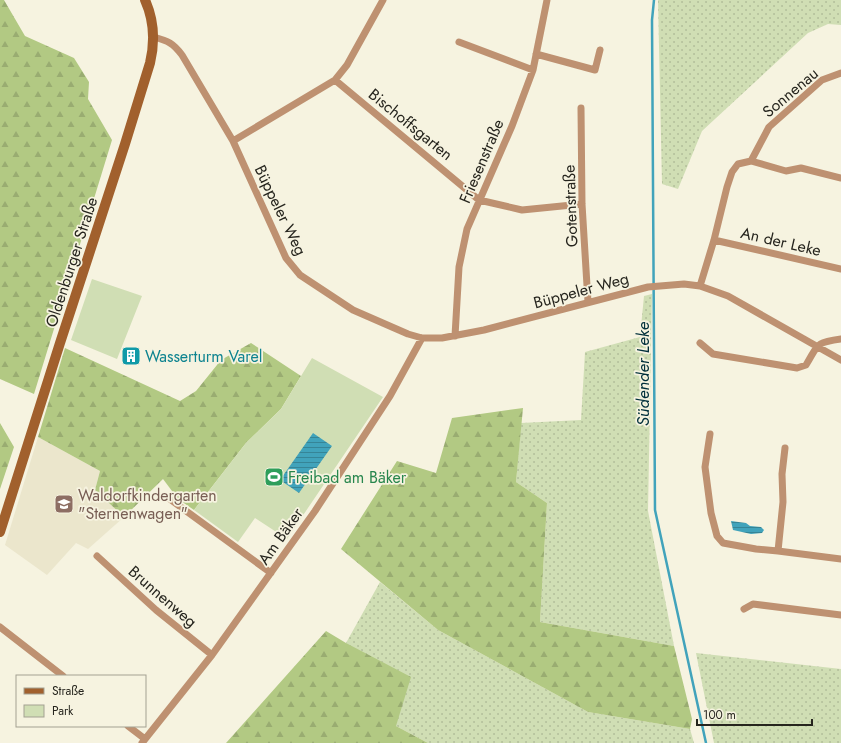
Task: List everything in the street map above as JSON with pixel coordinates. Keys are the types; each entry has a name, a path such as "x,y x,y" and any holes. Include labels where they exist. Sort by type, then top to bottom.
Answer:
{"main road":[{"name":"Oldenburger Straße","path":"0,532 143,87 153,50 154,37 150,15 145,0"}],"street":[{"path":"233,141 335,80 347,65 383,0"},
{"name":"Friesenstraße","path":"455,336 459,267 467,229 512,126 533,70 547,0"},
{"name":"Büppeler Weg","path":"154,37 168,41 175,46 182,55 233,141 286,258 300,275 353,310 408,334 422,338 455,336 484,330 647,287 684,284 700,286 728,296 841,360"},
{"path":"459,42 533,70"},
{"path":"536,54 595,70 600,50"},
{"name":"Sonnenau","path":"751,161 768,127 822,80 841,73"},
{"name":"Bischoffsgarten","path":"335,80 480,200 522,210 582,204"},
{"name":"Gotenstraße","path":"582,108 582,204 588,302"},
{"path":"700,286 714,240 727,187 732,172 738,164 751,161 786,171 801,168 841,178"},
{"name":"An der Leke","path":"714,240 841,269"},
{"name":"Am Bäker","path":"129,727 144,741 212,655 315,511 390,396 422,338"},
{"path":"700,343 713,354 797,368 806,365 817,346 822,343 841,339"},
{"path":"710,434 705,467 711,513 717,536 723,544 756,550 778,551 841,559"},
{"path":"778,551 783,502 782,474 785,448"},
{"path":"167,497 271,573"},
{"name":"Brunnenweg","path":"97,556 156,610 212,655"},
{"path":"744,609 753,604 841,615"},
{"path":"0,627 63,675"}],"shaded area":[{"name":"Waldorfkindergarten \"Sternenwagen\"","path":"38,437 100,471 95,490 124,517 88,549 76,543 47,575 5,545"}],"green space":[{"path":"0,0 4,0 25,36 74,58 89,82 88,99 112,140 34,394 0,379"},
{"path":"658,0 841,0 841,25 828,24 808,33 702,131 678,189 662,184"},
{"path":"92,279 142,296 117,359 71,340"},
{"path":"652,294 648,511 674,646 540,622 547,503 516,482 521,423 581,420 585,352 640,337 644,296"},
{"path":"251,343 301,376 281,409 246,443 194,510 178,499 163,479 124,517 95,490 100,471 38,437 65,348 180,401 196,391 221,360"},
{"name":"Freibad am Bäker","path":"312,358 383,397 287,539 255,518 238,542 194,510 246,443 281,409"},
{"path":"523,408 516,482 547,503 540,622 674,646 692,719 690,729 588,712 438,630 341,549 397,461 436,473 452,418"},
{"path":"0,423 14,447 0,489"},
{"path":"380,582 438,630 588,712 690,729 694,743 428,743 396,726 346,643"},
{"path":"326,631 411,677 396,726 428,743 226,743"},
{"path":"696,653 841,669 841,743 714,743"}],"water":[{"path":"313,433 332,446 299,493 280,480"},
{"path":"731,521 761,527 764,530 762,533 751,534 733,530"}],"waterway":[{"name":"Südender Leke","path":"654,0 652,20 655,510 706,743"}],"place":[{"name":"Wasserturm Varel","path":"131,356"},
{"name":"Freibad am Bäker","path":"274,477"},
{"name":"Waldorfkindergarten \"Sternenwagen\"","path":"64,504"}]}
